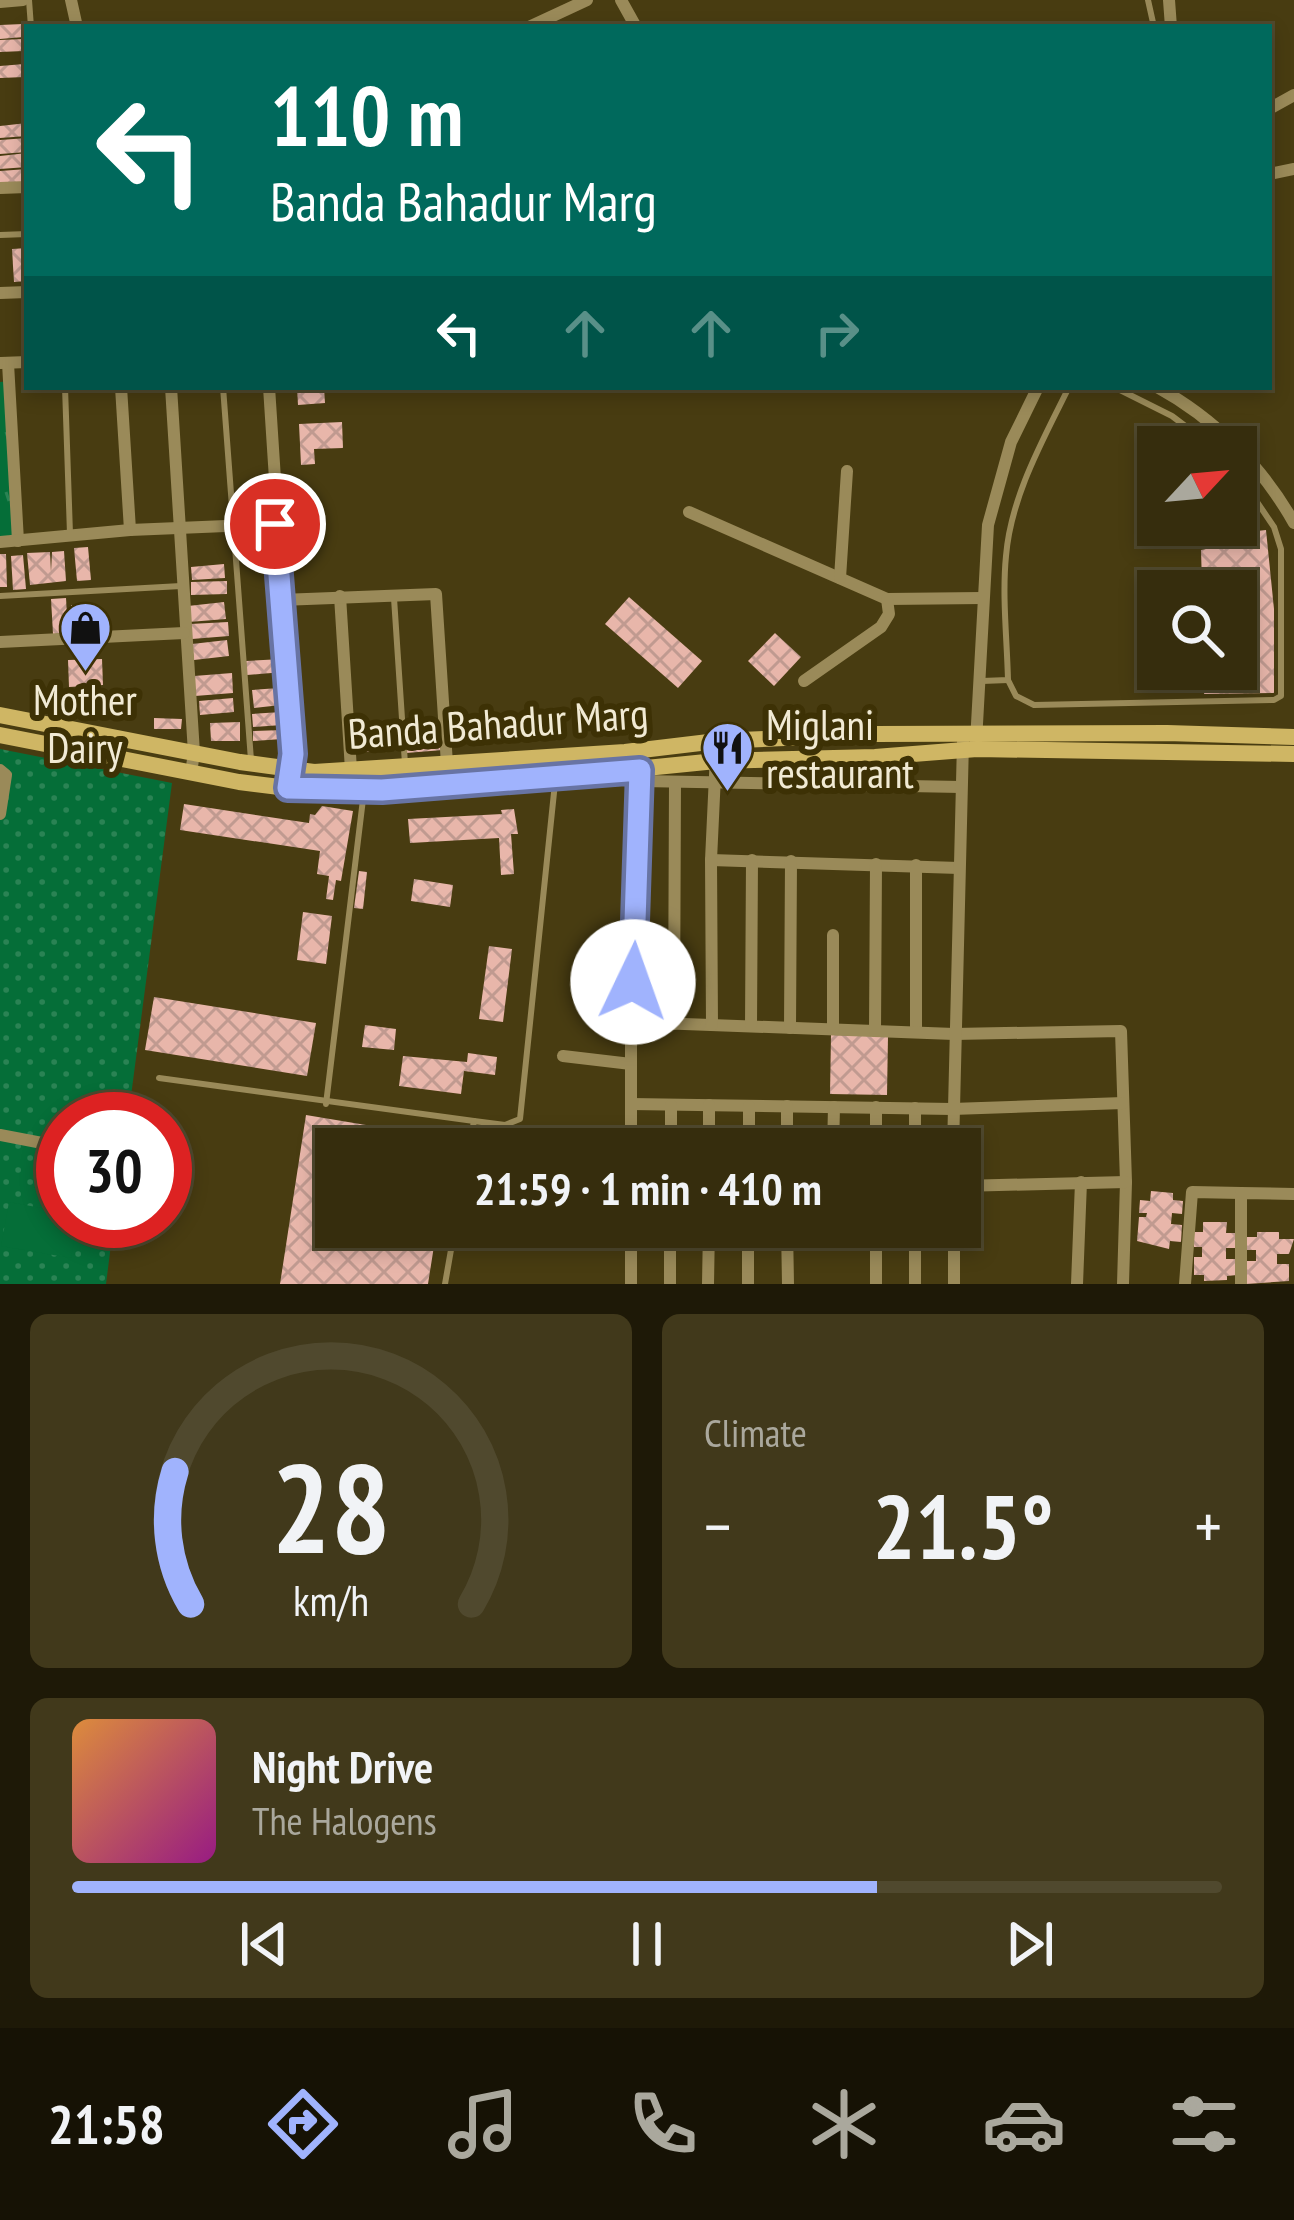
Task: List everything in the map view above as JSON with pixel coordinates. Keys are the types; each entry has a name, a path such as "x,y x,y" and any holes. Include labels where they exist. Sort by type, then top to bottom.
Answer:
{"street":[{"path":"0,2 26,0"},
{"path":"535,24 587,0"},
{"path":"4,363 18,541"},
{"path":"122,390 130,530"},
{"path":"171,390 194,753 191,773"},
{"path":"268,390 290,779"},
{"path":"952,1128 962,788 978,681 988,525 1011,442 1037,390"},
{"path":"1163,390 1232,441 1294,523"},
{"path":"840,578 847,471"},
{"path":"689,512 887,599 982,598"},
{"path":"0,542 275,524"},
{"path":"281,600 431,592 439,598 447,764"},
{"path":"340,596 373,790"},
{"path":"804,681 881,627 889,614 887,599"},
{"path":"0,642 184,633"},
{"name":"Banda Bahadur Marg","path":"0,715 251,763 290,779 447,764 640,767 717,741 1294,737"},
{"name":"Banda Bahadur Marg","path":"0,735 191,773 373,790 970,742 1294,754"},
{"path":"712,1025 712,784 717,741"},
{"path":"631,1128 640,767 675,782 962,788"},
{"path":"0,770 6,775 0,814"},
{"path":"674,1024 675,782"},
{"path":"711,860 958,868"},
{"path":"751,1027 752,860"},
{"path":"790,1028 791,861"},
{"path":"875,1031 876,864"},
{"path":"916,866 916,1032"},
{"path":"833,935 833,1029"},
{"path":"631,1022 954,1034 1121,1031 1124,1284"},
{"path":"563,1056 631,1064"},
{"path":"631,1104 952,1108 1123,1103"},
{"path":"671,1105 671,1128"},
{"path":"709,1105 709,1128"},
{"path":"748,1128 749,1106"},
{"path":"787,1106 787,1128"},
{"path":"833,1128 834,1107"},
{"path":"876,1108 876,1128"},
{"path":"915,1108 915,1128"},
{"path":"0,1135 36,1142"},
{"path":"1077,1284 1081,1182"},
{"path":"981,1185 1126,1182"},
{"path":"1185,1284 1192,1192 1294,1193"},
{"path":"1241,1193 1241,1284"},
{"path":"631,1248 631,1284"},
{"path":"670,1248 670,1284"},
{"path":"709,1248 709,1284"},
{"path":"748,1248 748,1284"},
{"path":"787,1248 788,1284"},
{"path":"876,1248 876,1284"},
{"path":"915,1248 915,1284"},
{"path":"954,1248 954,1284"}],"lane":[{"path":"65,390 70,537"},
{"path":"223,390 251,763"},
{"path":"1068,390 1029,471 1006,557 1008,680 1016,696 1034,705 1274,700 1281,696 1281,549 1274,527 1257,502"},
{"path":"1120,390 1185,426"},
{"path":"0,596 181,586"},
{"path":"394,594 405,767"},
{"path":"978,681 1008,680"},
{"path":"159,1078 326,1104 514,1124 522,1114 556,777"},
{"path":"326,1104 373,790"},
{"path":"473,1128 474,1121"},
{"path":"445,1284 451,1248"}],"green space":[{"path":"12,381 18,541 0,542 0,382"},
{"path":"0,749 172,783 132,1092 36,1092 36,1248 111,1248 106,1284 0,1284"},
{"path":"9,1202 36,1207 36,1248 73,1248 71,1258 1,1246"}],"building":[{"path":"23,24 24,37 0,39 0,25"},
{"path":"23,39 24,51 0,52 0,40"},
{"path":"24,64 24,77 0,78 0,66"},
{"path":"24,123 24,136 0,138 0,126"},
{"path":"24,138 24,152 0,154 0,140"},
{"path":"24,153 24,167 0,169 0,156"},
{"path":"24,169 24,183 0,186 0,171"},
{"path":"24,248 24,281 14,282 12,249"},
{"path":"297,390 324,390 325,403 298,405"},
{"path":"342,422 343,448 314,449 315,464 301,465 299,424"},
{"path":"1266,530 1274,609 1274,693 1204,694 1204,690 1257,690 1257,570 1202,570 1201,550 1257,546 1257,531"},
{"path":"88,547 91,580 77,581 74,548"},
{"path":"64,551 66,581 30,585 27,553 50,552 51,572 52,552"},
{"path":"0,554 6,554 7,587 0,587"},
{"path":"23,555 26,589 13,590 11,556"},
{"path":"224,564 225,578 192,580 191,567"},
{"path":"227,581 227,594 191,595 191,582"},
{"path":"629,597 702,661 678,688 605,624"},
{"path":"66,598 68,633 53,634 51,599"},
{"path":"224,602 226,619 189,622 188,606"},
{"path":"71,605 83,605 83,632 72,632"},
{"path":"228,622 229,636 192,639 190,624"},
{"path":"775,633 801,657 774,686 748,661"},
{"path":"227,640 229,656 194,660 192,644"},
{"name":"Mother Dairy","path":"102,659 103,685 69,687 68,660"},
{"path":"282,659 283,672 247,675 246,661"},
{"path":"232,673 233,693 195,696 194,676"},
{"path":"279,688 281,705 254,708 252,690"},
{"path":"233,698 234,712 200,715 199,701"},
{"path":"281,712 282,725 253,727 252,714"},
{"path":"154,718 182,719 181,729 154,729"},
{"path":"240,722 240,741 211,741 210,723"},
{"path":"441,726 443,750 406,753 404,729"},
{"path":"282,730 282,739 253,741 253,731"},
{"path":"395,731 396,750 359,752 358,733"},
{"path":"184,804 309,823 310,814 315,815 322,806 353,811 341,881 336,880 333,900 326,899 329,876 317,874 320,851 180,830"},
{"path":"514,809 518,834 511,834 514,874 501,875 499,838 410,843 408,819 502,814 501,810"},
{"path":"359,871 367,872 363,909 354,908"},
{"path":"414,879 453,885 450,907 411,901"},
{"path":"303,912 332,916 326,964 297,960"},
{"path":"489,946 512,949 503,1022 479,1019"},
{"path":"154,997 316,1023 307,1076 145,1050"},
{"path":"365,1025 396,1029 394,1050 362,1047"},
{"path":"831,1035 888,1036 887,1095 830,1094"},
{"path":"468,1053 497,1057 495,1075 464,1071 461,1094 399,1086 403,1056 467,1062"},
{"path":"306,1115 384,1128 315,1128 315,1248 434,1248 428,1284 280,1284"},
{"path":"1151,1191 1173,1193 1173,1200 1183,1201 1182,1214 1172,1213 1171,1224 1182,1225 1181,1242 1170,1241 1169,1249 1137,1241 1139,1217 1147,1213 1139,1213 1140,1200 1150,1201"},
{"path":"1203,1222 1227,1222 1226,1233 1238,1233 1238,1248 1226,1248 1226,1259 1237,1259 1237,1275 1204,1281 1204,1275 1194,1275 1194,1257 1202,1257 1202,1247 1194,1247 1194,1232 1203,1232"},
{"path":"1257,1232 1279,1232 1279,1239 1294,1239 1289,1254 1277,1254 1277,1264 1289,1264 1289,1281 1246,1284 1246,1261 1256,1261 1256,1250 1246,1250 1246,1237 1257,1237"}],"place":[{"name":"Mother Dairy","path":"85,673"},
{"name":"Miglani restaurant","path":"727,794"}],"route":[{"path":"275,524 293,754 288,788 382,790 640,770 633,982"}]}
